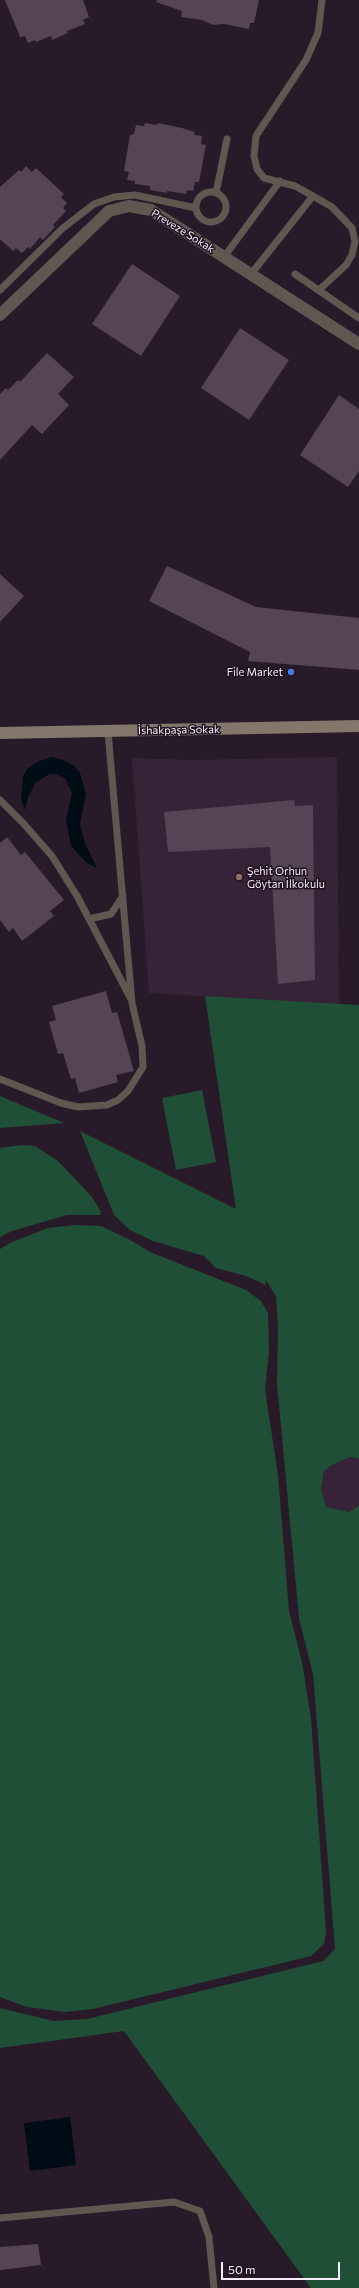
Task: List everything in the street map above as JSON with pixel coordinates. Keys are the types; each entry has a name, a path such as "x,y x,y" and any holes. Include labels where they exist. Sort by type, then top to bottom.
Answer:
{"street":[{"name":"Preveze Sokak","path":"0,315 109,211 129,206 151,210 359,344"},
{"name":"İshakpaşa Sokak","path":"0,733 359,726"}],"lane":[{"path":"319,290 346,265 352,255 356,241 352,228 332,207 313,196 280,180 264,178 257,169 254,156 256,136 306,60 318,33 322,0"},
{"path":"216,192 227,139"},
{"path":"224,257 280,180"},
{"path":"216,192 225,203 226,208 221,217 217,220 208,221 200,216 196,208 196,203 202,195 216,192"},
{"path":"0,290 63,228 94,204 114,197 135,195 196,208"},
{"path":"252,274 313,196"},
{"path":"295,274 359,318"},
{"path":"0,1079 61,1103 78,1107 107,1105 118,1100 128,1091 142,1067 142,1046 132,1003 108,732"},
{"path":"0,800 23,823 52,856 77,896 132,1003"},
{"path":"89,919 111,914 123,896"},
{"path":"0,2218 174,2202 200,2211 209,2237 214,2288"}],"shaded area":[{"path":"52,757 73,765 80,773 86,794 80,824 85,843 97,868 87,863 71,846 66,820 72,793 65,778 56,774 50,774 36,782 28,797 25,810 21,800 23,776 28,768 39,761"},
{"name":"Şehit Orhun Göytan İlkokulu","path":"337,757 339,1004 149,993 132,758 191,760"},
{"path":"350,1457 359,1459 359,1505 349,1512 326,1507 321,1489 324,1471 330,1466"},
{"path":"70,2117 76,2165 30,2171 24,2123"}],"green space":[{"path":"205,996 359,1005 359,1459 350,1457 330,1466 324,1471 321,1489 326,1507 349,1512 359,1505 359,2288 311,2288 124,2031 0,2048 0,2008 54,2021 87,2019 323,1961 335,1949 313,1674 299,1618 277,1384 278,1330 276,1296 265,1279 266,1285 246,1276 216,1268 204,1256 153,1241 130,1230 114,1215 80,1131 236,1209"},
{"path":"202,1090 216,1162 176,1170 162,1098"},
{"path":"0,1096 64,1123 0,1128"},
{"path":"21,1145 35,1146 58,1161 92,1197 100,1210 101,1215 67,1215 12,1231 0,1237 0,1148"},
{"path":"75,1225 101,1226 130,1240 150,1252 246,1290 261,1301 268,1313 269,1351 265,1390 278,1475 289,1611 302,1662 311,1719 326,1931 324,1944 311,1956 93,2009 65,2012 27,2007 0,1997 0,1249 12,1242 48,1228"}],"building":[{"path":"5,0 83,0 89,17 83,20 85,24 67,31 68,33 52,40 51,36 36,42 35,40 28,43 25,36 20,37"},
{"path":"157,0 259,0 254,23 250,23 249,29 224,24 213,25 202,20 181,17 182,11 156,2"},
{"path":"145,123 157,125 158,123 182,128 195,132 194,135 202,136 201,144 206,145 199,182 195,182 193,191 187,190 186,194 167,191 167,193 150,190 150,186 135,184 135,181 127,180 129,172 124,171 130,135 134,134 136,125 144,126"},
{"path":"26,166 32,172 36,168 64,194 61,197 67,203 63,208 66,211 53,225 55,227 43,240 40,237 30,249 28,247 22,253 16,248 13,251 0,239 0,187 19,170 21,172"},
{"path":"132,264 180,296 141,356 92,324"},
{"path":"240,328 289,360 249,420 201,388"},
{"path":"47,353 74,377 58,394 69,405 42,434 32,425 0,460 0,394 6,388 8,390 18,380 20,382"},
{"path":"339,395 359,409 359,471 348,487 300,455"},
{"path":"167,566 256,607 359,618 359,670 248,661 250,652 149,601"},
{"path":"0,574 24,596 0,622"},
{"path":"294,800 295,806 313,805 315,980 278,984 270,847 168,852 164,812"},
{"path":"7,837 21,855 25,852 64,900 50,911 54,916 22,941 13,928 9,932 0,920 0,843"},
{"path":"106,991 112,1013 117,1012 134,1071 116,1075 118,1082 79,1093 75,1078 71,1079 63,1053 58,1054 49,1022 56,1020 52,1006"},
{"path":"38,2244 41,2265 0,2270 0,2247"}],"place":[{"name":"File Market","path":"291,672"},
{"name":"Şehit Orhun Göytan İlkokulu","path":"239,877"}]}
